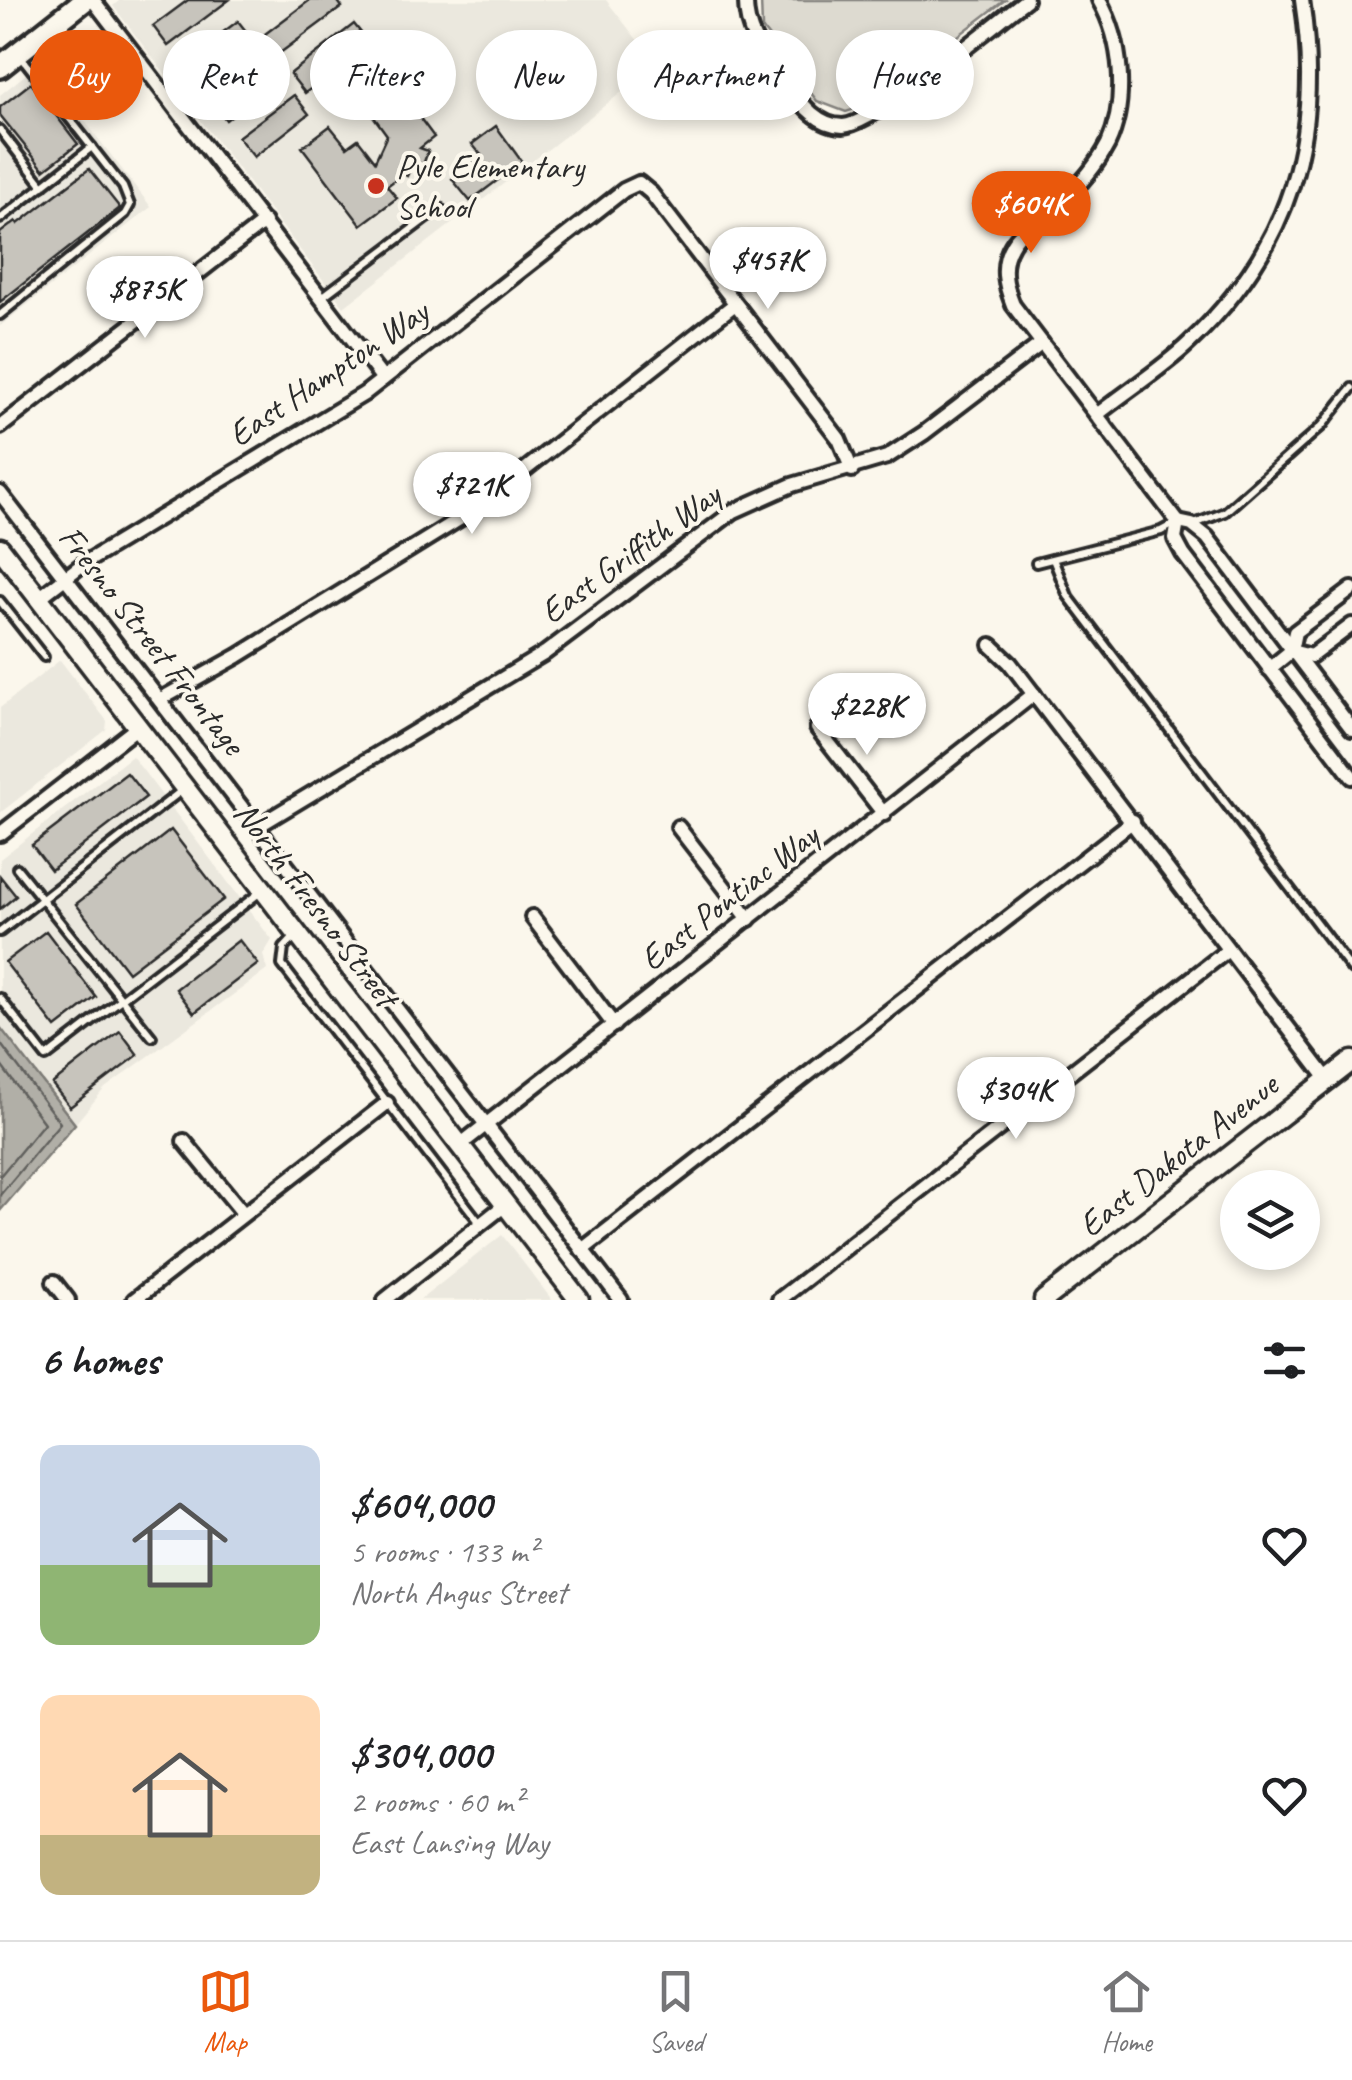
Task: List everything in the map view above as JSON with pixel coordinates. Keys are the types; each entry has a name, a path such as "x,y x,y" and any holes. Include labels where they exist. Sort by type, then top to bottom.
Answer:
{"main road":[{"path":"0,67 89,0"},
{"name":"North Fresno Street","path":"0,548 7,573 39,598 140,726 579,1300"},
{"name":"East Dakota Avenue","path":"1044,1300 1352,1061"}],"street":[{"path":"89,0 383,379"},
{"path":"746,0 747,23 755,43 801,103 828,123 842,126 877,114 1026,0"},
{"path":"1099,0 1115,38 1116,118 1108,142 1074,190 1012,245 1005,265 1005,283 1013,304 1042,343 1185,523 1207,536 1352,729"},
{"path":"1098,414 1188,344 1227,304 1283,214 1298,168 1308,116 1302,0"},
{"name":"East Hampton Way","path":"39,598 66,577 383,379 624,190 640,182 735,304"},
{"path":"0,427 264,222"},
{"path":"160,699 238,656 474,510 735,304 839,438 852,470"},
{"name":"East Griffith Way","path":"258,826 545,652 734,511 792,485 887,457 1042,343"},
{"name":"Fresno Street Frontage","path":"0,493 621,1300"},
{"path":"1185,523 1175,538 1184,554 1352,777"},
{"path":"1268,669 1292,651 1296,632 1352,589"},
{"path":"1292,651 1311,656 1352,625"},
{"path":"991,645 1010,663 1133,821 1328,1080"},
{"name":"East Pontiac Way","path":"460,1145 1034,694"},
{"path":"0,834 140,726"},
{"path":"817,728 884,814"},
{"path":"582,1250 1133,821"},
{"path":"678,827 749,919"},
{"path":"532,918 614,1024"},
{"path":"779,1300 1228,950"},
{"path":"134,1300 387,1103"},
{"path":"184,1140 244,1213"},
{"path":"385,1300 506,1205"},
{"path":"54,1282 68,1300"}],"lane":[{"path":"0,314 125,214 130,205 128,196 92,147 18,53"},
{"path":"0,130 43,186"},
{"path":"0,220 92,147"},
{"path":"321,298 440,208"},
{"path":"1036,563 1226,512 1322,426 1352,388"},
{"path":"1053,559 1068,596 1352,970"},
{"path":"0,601 44,657"},
{"path":"0,932 186,787"},
{"path":"17,868 152,1037"},
{"path":"0,998 46,1057 264,889"},
{"path":"298,933 284,948 282,965 481,1224"}],"shaded area":[{"name":"Pyle Elementary School","path":"120,0 606,0 630,30 617,30 617,96 597,111 597,30 476,30 476,120 586,120 344,307 200,120 290,120 290,30 163,30 163,71 143,45 143,30 131,30 113,6"},
{"path":"761,0 1005,0 966,30 836,30 836,108 816,100 816,30 762,28"},
{"path":"30,71 30,120 84,120 151,207 0,326 0,95"},
{"path":"60,660 107,721 106,730 0,813 0,708"},
{"path":"132,756 272,940 263,955 267,970 105,1088 75,1124 0,1027 0,859"},
{"path":"502,1235 552,1300 420,1300"}],"water":[{"path":"0,1027 75,1124 0,1211"}],"building":[{"path":"188,0 229,0 189,30 163,30 163,39 153,26"},
{"path":"310,0 337,0 342,7 290,46 290,30 270,30"},
{"path":"238,21 245,30 226,30"},
{"path":"310,58 310,89 305,93 290,74"},
{"path":"30,84 30,120 60,120 78,144 44,170 0,115 0,107"},
{"path":"294,95 309,114 254,157 238,137 261,120 290,120 290,98"},
{"path":"376,120 421,120 434,137 420,148 428,151 423,165 414,161 407,176 403,174 387,186 397,198 361,225 302,147 330,126 347,147 358,139 375,161 387,135"},
{"path":"496,126 522,162 470,201 452,179 482,156 472,144"},
{"path":"89,169 120,208 0,302 0,233 16,221 18,224"},
{"path":"127,773 146,797 51,870 32,845"},
{"path":"171,830 224,899 128,972 76,904"},
{"path":"0,876 16,896 0,909"},
{"path":"46,931 96,997 56,1028 5,962"},
{"path":"239,940 258,964 194,1013 176,989"},
{"path":"120,1031 138,1055 70,1107 52,1084"}],"place":[{"name":"Pyle Elementary School","path":"376,186"}]}
